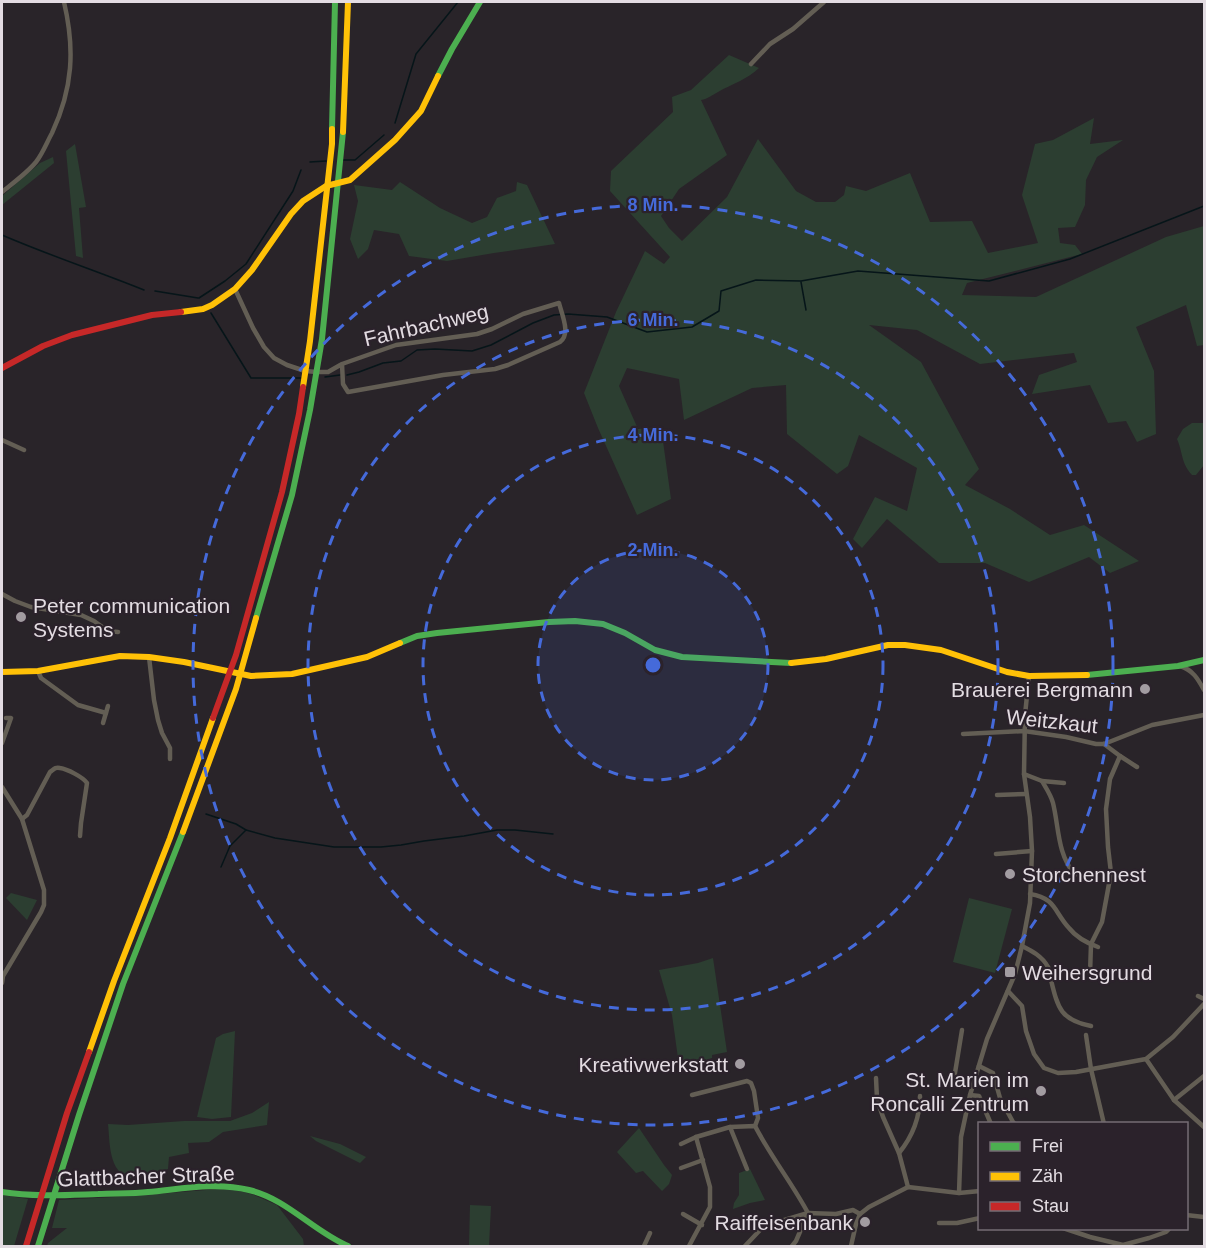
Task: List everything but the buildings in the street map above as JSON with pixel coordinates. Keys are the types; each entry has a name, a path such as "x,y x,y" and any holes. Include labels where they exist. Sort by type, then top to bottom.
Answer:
{"main road":[{"path":"26,1246 67,1113 114,981 225,689 282,492 310,341 332,144 335,2"},
{"path":"38,1246 123,984 236,689 292,495 310,411 322,339 342,144 348,2"},
{"path":"2,368 43,346 72,335 152,315 203,309 235,289 252,270 291,214 303,201 326,186 350,180 394,140 421,111 480,2"},
{"path":"2,672 38,671 120,656 184,662 251,676 292,674 367,657 417,636 575,621 603,624 655,650 682,657 800,663 870,648 905,645 941,650 1007,672 1029,676 1076,676 1178,666 1204,660"},
{"name":"Glattbacher Straße","path":"2,1192 27,1196 64,1196 142,1193 205,1186 235,1187 273,1198 329,1238 348,1246"}],"street":[{"path":"2,192 36,162 56,124 63,104 72,50 64,2"},
{"path":"752,64 770,44 793,29 824,2"},
{"name":"Fahrbachweg","path":"235,289 264,347 274,358 305,371 327,372 342,364 396,345 477,334 523,314 559,303 566,332 564,339 495,369 443,375 348,392 343,384 342,364"},
{"path":"2,440 24,450"},
{"path":"2,594 31,607 81,615 108,631 118,632"},
{"path":"149,657 158,720 162,734 170,748 170,759"},
{"path":"1178,666 1195,674 1204,690"},
{"path":"38,671 41,678 78,705 106,713"},
{"path":"959,1193 961,1137 969,1095 987,1039 1015,974 1027,919 1032,851 1030,817 1023,774 1029,676"},
{"path":"103,723 108,706"},
{"name":"Weitzkaut","path":"963,734 1024,731 1066,736 1104,744 1152,725 1204,715"},
{"path":"2,743 8,718 17,718"},
{"path":"1104,744 1137,767"},
{"path":"1090,974 1091,945 1102,922 1111,873 1106,809 1110,779 1120,756"},
{"path":"22,819 27,815 50,772 55,768 61,768 84,779 87,783 80,836"},
{"path":"1023,774 1042,781 1064,783"},
{"path":"1042,781 1052,799 1064,860 1075,875"},
{"path":"2,787 4,796 22,819 44,890 44,905 41,912 2,975 2,983"},
{"path":"997,795 1026,794"},
{"path":"996,854 1032,851"},
{"path":"1030,894 1041,896 1051,902 1069,928 1081,939 1098,947"},
{"path":"1022,946 1035,952 1048,967 1056,999 1062,1012 1072,1021 1091,1026"},
{"path":"1008,992 1022,1006 1026,1031 1034,1054 1044,1068 1058,1073 1076,1072 1146,1059 1173,1037 1204,1002 1198,996"},
{"path":"962,1030 954,1079 972,1086"},
{"path":"1086,1035 1091,1069 1104,1122"},
{"path":"1146,1059 1174,1100 1204,1127"},
{"path":"979,1066 993,1073 1000,1098 1013,1122"},
{"path":"1174,1100 1204,1077"},
{"path":"876,1078 877,1099 899,1154 909,1187"},
{"path":"692,1095 751,1083 758,1118 755,1126 808,1213"},
{"path":"969,1095 979,1096 990,1122"},
{"path":"899,1154 906,1145 916,1123 920,1109 920,1096"},
{"path":"681,1144 730,1126 755,1126"},
{"path":"730,1126 747,1169"},
{"path":"689,1246 710,1207 710,1187 696,1137"},
{"path":"681,1168 703,1160"},
{"path":"851,1246 860,1214 909,1187 978,1193"},
{"path":"745,1246 761,1229 808,1213 836,1214 853,1210 860,1214"},
{"path":"792,1246 808,1213"},
{"path":"683,1214 702,1224"},
{"path":"1188,1215 1204,1217"},
{"path":"939,1223 957,1223 978,1218"},
{"path":"1069,1230 1123,1245 1168,1230"},
{"path":"1090,1237 1092,1230"},
{"path":"644,1246 650,1233"}],"green space":[{"path":"729,55 759,68 745,78 701,100 727,155 679,189 661,216 682,241 727,197 758,139 796,191 816,202 835,202 844,195 846,186 866,191 910,173 930,222 972,221 988,253 1038,243 1022,195 1035,144 1053,140 1094,118 1090,144 1123,140 1097,157 1086,180 1085,205 1075,227 1058,228 1060,243 1075,245 1082,254 967,283 962,295 1036,297 1166,237 1204,226 1204,345 1197,346 1186,305 1136,327 1154,371 1156,434 1137,442 1126,421 1108,423 1090,385 1032,394 1039,375 1077,362 1074,353 980,364 917,330 869,325 921,362 979,469 965,485 1010,509 1050,535 1084,525 1139,561 1110,573 1089,557 1029,582 985,563 939,563 887,519 862,548 853,539 875,497 907,511 917,468 859,435 848,466 837,474 787,434 786,385 752,388 684,420 679,379 627,368 619,386 638,429 661,427 671,499 637,515 584,393 616,312 645,251 664,264 670,257 610,191 611,171 673,112 672,97 691,90"},
{"path":"75,144 86,207 79,208 83,258 76,256 66,151"},
{"path":"53,157 54,163 2,205 2,196 40,163"},
{"path":"400,182 440,208 472,223 487,217 497,198 516,191 517,182 527,185 555,244 447,261 409,256 399,234 374,230 368,249 358,259 350,239 358,201 354,185 392,190"},
{"path":"1192,423 1204,423 1204,465 1196,475 1192,475 1186,466 1177,439 1183,429"},
{"path":"11,893 37,900 27,920 6,898"},
{"path":"969,898 1012,909 995,973 953,962"},
{"path":"713,958 727,1052 712,1055 712,1058 693,1065 678,1058 672,1015 659,970"},
{"path":"235,1031 231,1117 212,1119 197,1117 216,1038"},
{"path":"269,1102 267,1125 223,1132 209,1142 188,1143 189,1153 169,1157 168,1169 131,1178 123,1175 114,1163 108,1124 230,1121 252,1113"},
{"path":"639,1128 672,1175 669,1184 662,1191 643,1171 636,1173 617,1152"},
{"path":"310,1136 340,1144 366,1157 360,1163"},
{"path":"750,1169 765,1200 733,1209 739,1195 739,1173"},
{"path":"230,1188 277,1205 303,1239 304,1246 47,1246 67,1228 52,1228 59,1200"},
{"path":"2,1195 28,1199 14,1246 2,1246"},
{"path":"470,1205 491,1206 489,1246 469,1246"}],"waterway":[{"path":"395,123 416,54 458,2"},
{"path":"343,160 355,160 384,135"},
{"path":"310,162 326,161"},
{"path":"199,298 246,264 293,191 301,170"},
{"path":"347,375 383,363 401,361 417,350 472,351 491,345 533,323 554,315 607,317 647,332 692,327 719,311 721,291 756,280 801,281 858,271 989,281 1070,259 1204,206"},
{"path":"2,235 144,290"},
{"path":"801,282 806,310"},
{"path":"155,291 198,298"},
{"path":"211,313 251,378 301,378"},
{"path":"325,377 340,375"},
{"path":"206,814 236,824 246,830 275,838 334,847 401,845 497,830 553,834"},
{"path":"221,867 230,846 246,830"}],"traffic: fast":[{"path":"332,129 335,2"},
{"path":"438,76 480,2"},
{"path":"256,618 292,495 310,410 322,339 343,132"},
{"path":"400,643 417,636 437,633 575,621 603,624 655,650 682,657 791,663"},
{"path":"1087,675 1178,666 1204,660"},
{"path":"38,1246 123,984 183,832"},
{"path":"2,1192 62,1195 136,1193 212,1186 237,1188 263,1194 276,1200 335,1240 348,1246"}],"traffic: slow":[{"path":"343,132 348,2"},
{"path":"181,312 203,309 235,289 252,270 291,214 303,201 326,186 350,180 395,140 421,111 438,76"},
{"path":"303,387 310,341 332,129"},
{"path":"183,832 236,689 256,618"},
{"path":"2,672 38,671 120,656 184,662 251,676 292,674 367,657 400,643"},
{"path":"791,663 826,659 888,645 905,645 941,650 1007,672 1029,676 1087,675"},
{"path":"89,1052 213,718"}],"traffic: jam":[{"path":"2,368 43,346 72,335 152,315 181,312"},
{"path":"213,718 236,655 282,492 303,387"},
{"path":"26,1246 67,1113 89,1052"}],"place":[{"name":"Peter communication Systems","path":"21,617"},
{"name":"Brauerei Bergmann","path":"1145,689"},
{"name":"Storchennest","path":"1010,874"},
{"name":"Weihersgrund","path":"1010,972"},
{"name":"Kreativwerkstatt","path":"740,1064"},
{"name":"St. Marien im Roncalli Zentrum","path":"1041,1091"},
{"name":"Raiffeisenbank","path":"865,1222"}]}
